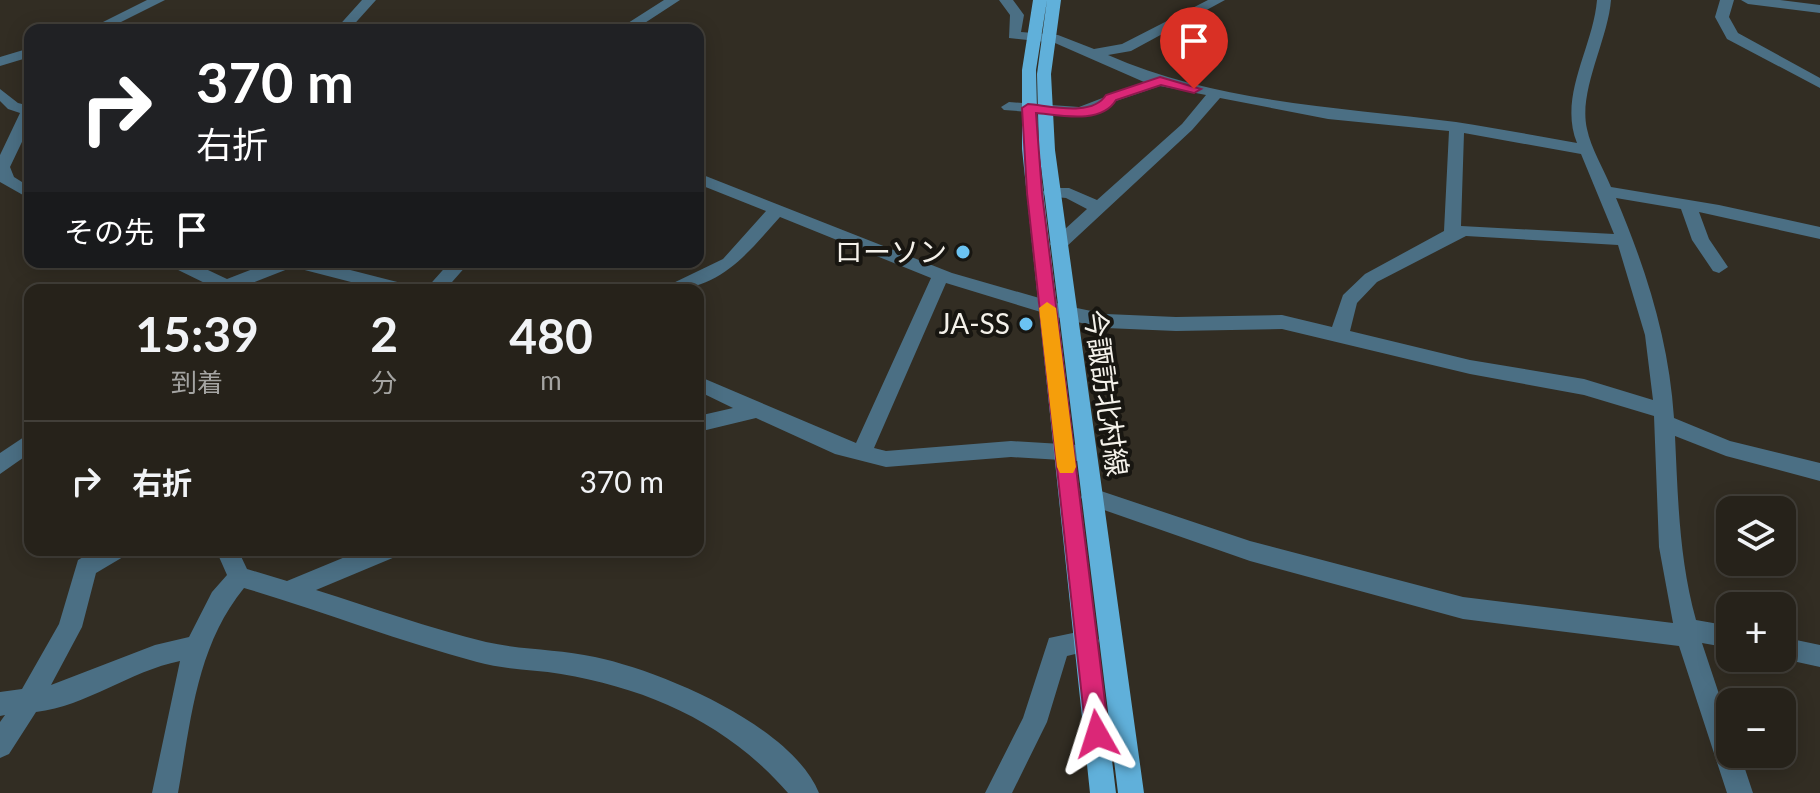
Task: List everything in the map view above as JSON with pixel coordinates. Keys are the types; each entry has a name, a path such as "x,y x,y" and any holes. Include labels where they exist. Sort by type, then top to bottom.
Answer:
{"main road":[{"name":"今諏訪北村線","path":"1040,0 1040,38"},
{"name":"今諏訪北村線","path":"1054,0 1040,38 1027,108 1076,453 1087,641 1103,793"},
{"name":"今諏訪北村線","path":"1027,108 1051,192 1059,244 1057,310"},
{"name":"今諏訪北村線","path":"1076,453 1092,497 1131,793"}],"street":[{"path":"107,24 158,0"},
{"path":"347,24 369,0"},
{"path":"634,24 673,0"},
{"path":"1006,0 1017,15 1014,35 1058,39 1160,81 1328,114 1457,127 1588,150"},
{"path":"1092,54 1126,48 1218,0"},
{"path":"1604,0 1598,45 1577,103 1579,129 1645,295 1654,335 1665,417 1670,549 1688,632 1740,793"},
{"path":"1727,0 1722,17 1732,36 1820,84"},
{"path":"1748,0 1820,9"},
{"path":"342,1 358,12"},
{"path":"0,62 24,54"},
{"path":"1027,108 1087,113 1108,103 1111,98 1160,81"},
{"path":"0,93 13,106 24,109"},
{"path":"1059,244 1187,127 1216,93"},
{"path":"24,118 7,144 2,167 7,180 24,190"},
{"path":"1452,234 1457,127"},
{"path":"704,180 941,275 1057,310 1106,321 1176,324 1282,322 1470,367 1584,387 1665,417 1726,448 1820,472"},
{"path":"1606,191 1688,204 1820,233"},
{"path":"1051,192 1069,193 1097,207"},
{"path":"1688,204 1701,240 1719,267"},
{"path":"685,284 729,263 778,208"},
{"path":"1339,335 1349,300 1371,278 1452,234 1466,230 1625,240"},
{"path":"187,268 217,284"},
{"path":"228,284 242,268"},
{"path":"234,284 276,268"},
{"path":"340,268 389,284"},
{"path":"440,284 455,268"},
{"path":"861,454 941,275"},
{"path":"704,386 861,454 912,459 1011,449 1076,453"},
{"path":"704,423 760,409"},
{"path":"0,465 24,446"},
{"path":"1092,497 1250,551 1463,608 1716,635"},
{"path":"0,745 29,701 70,627 86,567 105,556"},
{"path":"230,556 239,577"},
{"path":"290,590 372,556"},
{"path":"239,577 290,590 491,654 563,662 626,676 693,699 743,730 785,766 806,793"},
{"path":"165,793 194,647 224,593 239,577"},
{"path":"998,793 1034,722 1058,646 1087,641"},
{"path":"0,704 49,699 168,651 194,647"},
{"path":"1796,651 1820,656"}],"slow traffic":[{"path":"1047,308 1067,467"}],"place":[{"name":"ローソン","path":"963,252"},
{"name":"JA-SS","path":"1026,324"}],"route":[{"path":"1097,734 1030,149 1028,108 1087,113 1108,103 1111,98 1160,81 1194,89"}]}
